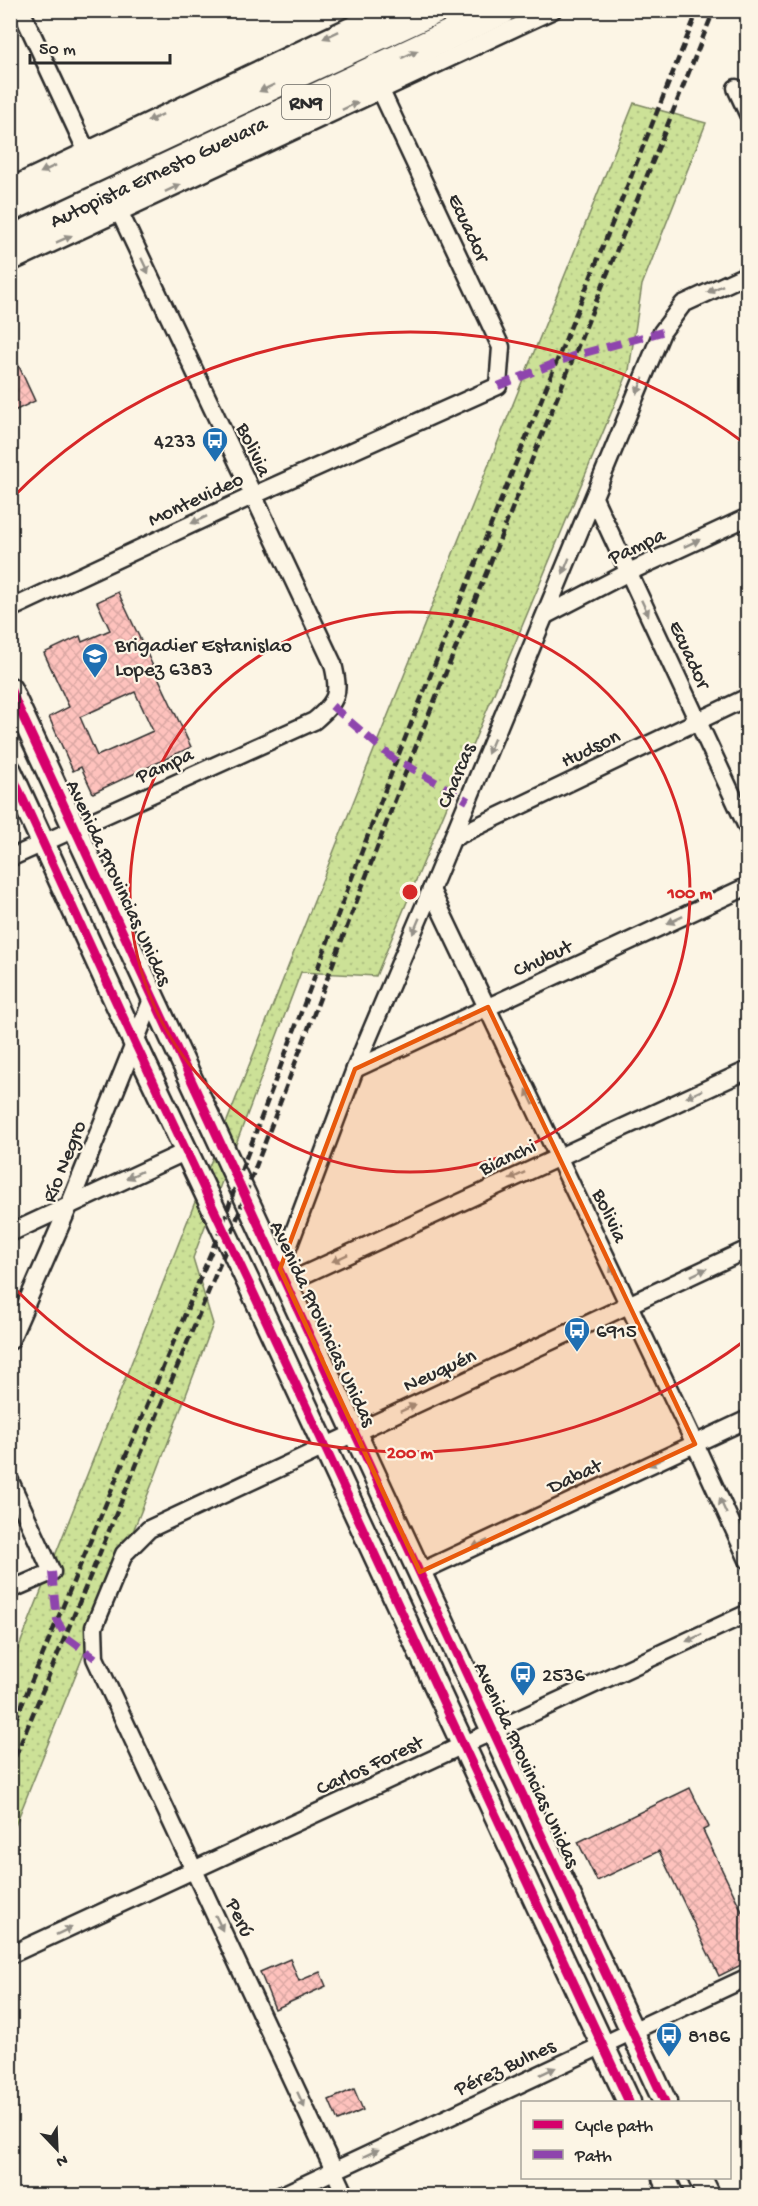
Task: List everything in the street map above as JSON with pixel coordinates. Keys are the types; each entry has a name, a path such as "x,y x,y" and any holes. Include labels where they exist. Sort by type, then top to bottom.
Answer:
{"highway":[{"name":"Autopista Ernesto Guevara","path":"10,207 434,10"},
{"name":"Autopista Ernesto Guevara","path":"10,241 502,10"}],"main road":[{"name":"Avenida Provincias Unidas","path":"10,688 665,2101"},
{"path":"10,771 628,2101"},
{"path":"664,2179 672,2196"},
{"path":"700,2179 709,2196"}],"street":[{"path":"21,10 86,150"},
{"path":"10,187 355,17 384,10"},
{"path":"10,262 120,213 553,10"},
{"path":"736,88 747,114"},
{"name":"Ecuador","path":"381,91 501,347 498,386"},
{"name":"Bolivia","path":"120,213 333,664 338,686 332,706"},
{"name":"Charcas","path":"283,1276 355,1069 662,332 683,304 747,274"},
{"name":"Montevideo","path":"10,609 252,496 498,386"},
{"name":"Ecuador","path":"594,498 747,830"},
{"name":"Pampa","path":"546,615 629,572 747,517"},
{"name":"Hudson","path":"453,838 747,697"},
{"name":"Pampa","path":"10,858 314,721 332,706"},
{"name":"Chubut","path":"355,1069 747,886"},
{"name":"Bolivia","path":"431,890 695,1444 747,1560"},
{"name":"Río Negro","path":"10,1341 69,1206 153,997"},
{"name":"Bianchi","path":"283,1276 558,1157 747,1070"},
{"path":"10,1233 187,1151"},
{"name":"Neuquén","path":"94,1658 94,1627 124,1554 149,1529 747,1250"},
{"name":"Dabat","path":"420,1572 747,1419"},
{"path":"10,1481 52,1572 10,1590"},
{"name":"Carlos Forest","path":"10,1956 747,1613"},
{"name":"Perú","path":"94,1658 346,2196"},
{"name":"Pérez Bulnes","path":"280,2196 747,1977"}],"highlighted area":[{"path":"488,1007 695,1444 420,1572 280,1269 355,1069"}],"green space":[{"path":"634,103 706,123 642,285 629,370 376,976 301,972 193,1258 213,1324 156,1474 11,1836 11,1667 360,785"}],"building":[{"path":"10,347 35,401 10,413"},
{"name":"Brigadier Estanislao Lopez 6383","path":"118,592 191,747 93,793 81,767 73,771 49,717 69,707 44,653 80,636 82,642 110,630 97,602","holes":["135,692 153,731 97,756 80,717"]},
{"path":"690,1788 709,1827 703,1830 747,1922 747,1962 719,1976 659,1851 597,1881 578,1842"},
{"path":"290,1959 299,1981 320,1972 326,1986 275,2009 260,1972"},
{"path":"354,2089 363,2110 338,2121 329,2100"}],"railway":[{"path":"10,1733 222,1226 396,761 698,10"},
{"path":"10,1769 229,1242 408,766 714,10"}],"marked path":[{"path":"498,386 573,356 662,332"},
{"path":"332,706 396,761 468,801"},
{"path":"52,1572 57,1620 66,1637 95,1658"}],"cycle path":[{"path":"10,689 665,2101"},
{"path":"10,771 629,2101"}],"place":[{"name":"4233","path":"215,463"},
{"name":"Brigadier Estanislao Lopez 6383","path":"95,679"},
{"name":"6915","path":"577,1353"},
{"name":"2536","path":"523,1697"},
{"name":"8186","path":"669,2058"}]}
